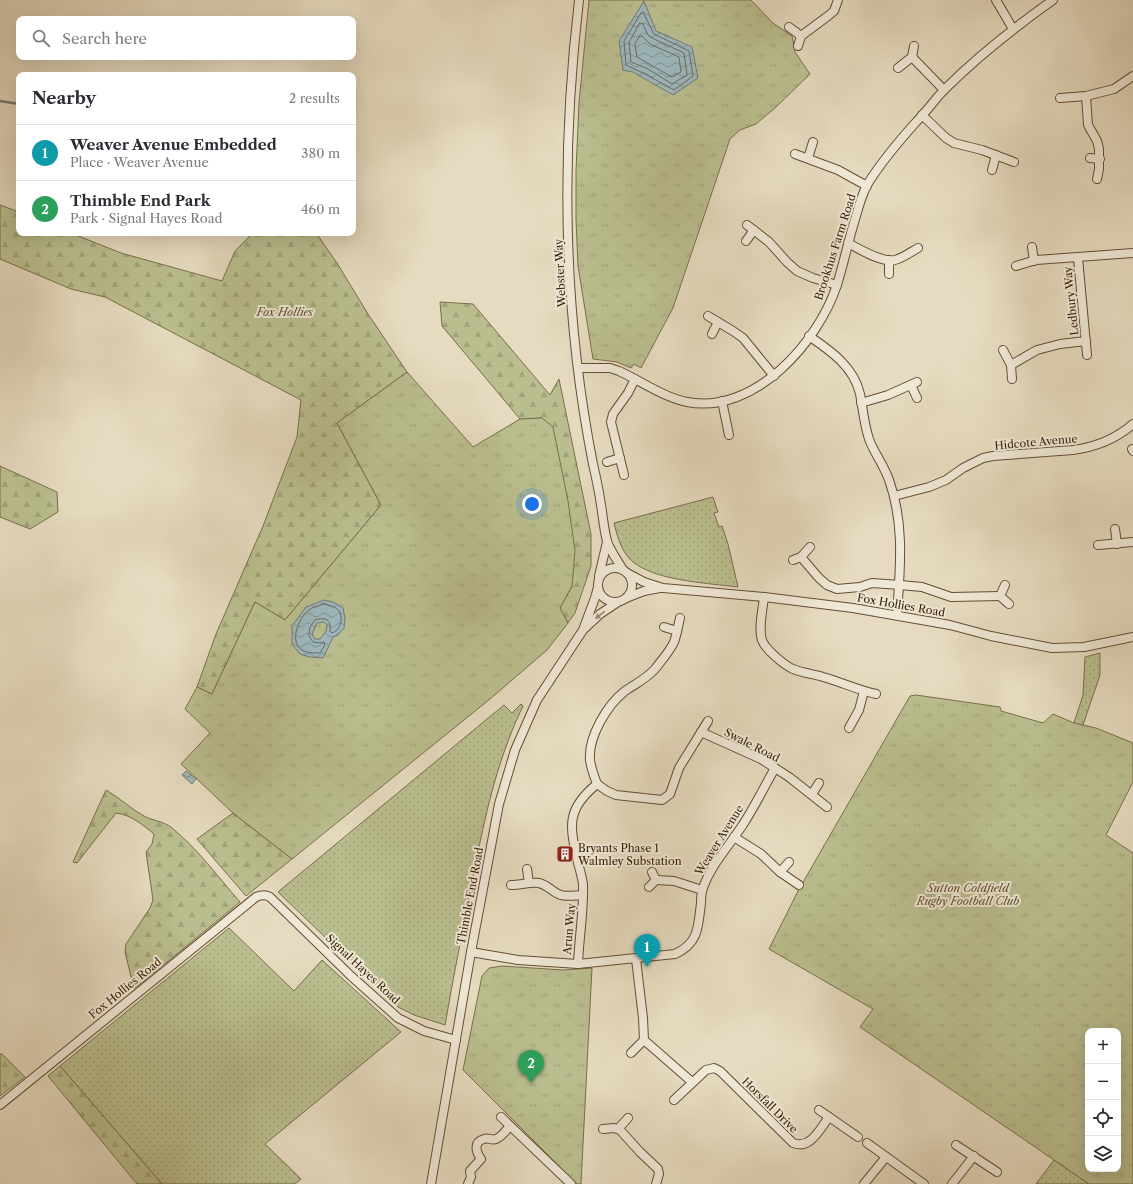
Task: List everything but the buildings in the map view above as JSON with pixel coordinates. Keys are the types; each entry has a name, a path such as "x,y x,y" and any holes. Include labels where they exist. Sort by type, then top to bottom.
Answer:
{"street":[{"name":"Webster Way","path":"579,0 570,102 568,170 568,233 571,294 589,442 607,542 625,572"},
{"path":"798,46 801,36 828,16 834,10 838,0"},
{"path":"996,0 1013,29"},
{"name":"Brookhus Farm Road","path":"579,368 610,368 635,378 674,398 704,404 722,402 742,395 758,387 774,376 790,362 828,307 837,285 861,200 867,186 886,157 944,90 1013,29 1053,0"},
{"path":"789,27 801,36"},
{"path":"898,68 912,57 914,46"},
{"path":"912,57 944,90"},
{"path":"1060,98 1086,96 1114,89 1133,76"},
{"path":"1086,96 1088,125 1097,141 1100,159 1097,178"},
{"path":"922,115 946,138 954,143 982,150 1014,162"},
{"path":"808,158 814,142"},
{"path":"795,154 838,170 867,186"},
{"path":"992,170 996,155"},
{"path":"1090,158 1100,159"},
{"path":"746,241 751,228 769,242 797,271 813,278 837,285"},
{"path":"848,243 889,260 896,260 918,248"},
{"path":"1032,247 1034,260"},
{"path":"1016,266 1034,260 1133,253"},
{"name":"Ledbury Way","path":"1078,258 1088,356"},
{"path":"889,260 889,274"},
{"path":"708,316 743,338 774,376"},
{"path":"712,334 718,322"},
{"path":"809,336 833,353 850,371 856,383 865,425 870,440 882,464 894,496 901,542 900,585 897,616"},
{"name":"Ledbury Way","path":"1011,365 1037,350 1060,344 1086,341"},
{"path":"1003,350 1011,365 1012,380"},
{"path":"624,474 611,422 613,414 628,393 635,378"},
{"path":"861,404 914,384 917,398"},
{"path":"722,402 729,435"},
{"name":"Hidcote Avenue","path":"894,496 929,487 946,480 963,468 983,458 1086,449 1102,444 1119,435 1133,424"},
{"path":"607,462 620,458"},
{"path":"1115,529 1117,544"},
{"name":"Webster Way","path":"598,583 607,542"},
{"path":"1098,545 1133,542"},
{"path":"793,560 801,557 810,547"},
{"path":"801,557 819,578 827,585 837,589 860,587 872,583 900,585 922,587 951,597 1000,596 1009,604"},
{"path":"611,568 618,568 625,572 631,579 632,586 630,593 623,600 614,602 606,600 601,595 598,583 604,572 611,568"},
{"name":"Fox Hollies Road","path":"625,572 644,582 663,588 764,597 853,608 950,625 991,636 1052,648 1084,647 1133,637"},
{"name":"Thimble End Road","path":"431,1184 498,804 515,750 537,700 583,630 595,598 598,583"},
{"path":"1000,596 1005,585"},
{"name":"Fox Hollies Road","path":"623,600 644,591 663,588"},
{"path":"764,597 760,634 766,646 777,657 795,670 824,677 876,694"},
{"name":"Thimble End Road","path":"583,630 600,614 623,600"},
{"path":"680,618 672,646 654,670 646,678 624,692 613,702 604,714 596,732 590,757 592,770 597,784 616,795 662,800 670,794 679,768 708,721"},
{"path":"664,627 677,631"},
{"path":"849,728 859,710 864,691"},
{"name":"Swale Road","path":"701,732 761,759 812,794 827,807"},
{"name":"Weaver Avenue","path":"471,952 518,960 578,964 674,954 689,946 698,927 702,890 709,874 742,826 774,768"},
{"path":"812,794 819,783"},
{"name":"Arun Way","path":"578,964 583,883 573,842 572,818 584,794 597,784"},
{"path":"734,837 761,854 780,872 799,885"},
{"path":"780,872 789,862"},
{"path":"527,869 529,883"},
{"path":"649,887 654,876 702,890"},
{"name":"Arun Way","path":"511,885 539,883 548,886 561,895 583,895"},
{"name":"Fox Hollies Road","path":"0,1105 256,897 260,895 267,895"},
{"name":"Signal Hayes Road","path":"267,895 351,976 398,1018 424,1031 456,1040"},
{"path":"636,959 644,1040 692,1082"},
{"path":"631,1053 644,1040"},
{"name":"Horsfall Drive","path":"674,1100 706,1070 714,1068 720,1071 793,1143 797,1145 803,1145 812,1139 829,1118"},
{"path":"819,1110 858,1137"},
{"path":"501,1116 569,1183"},
{"path":"618,1129 628,1118"},
{"path":"468,1184 471,1177 470,1171 481,1159 477,1152 476,1146 479,1141 484,1138 494,1140 510,1126"},
{"path":"603,1128 618,1129 658,1169 659,1174 656,1184"},
{"path":"867,1143 924,1184"},
{"path":"956,1145 997,1172"},
{"path":"952,1184 974,1156"},
{"path":"864,1184 886,1157"}],"green space":[{"path":"589,0 751,0 773,23 792,36 795,52 810,74 756,124 740,130 730,139 673,308 641,368 634,364 631,368 617,362 593,359 578,266 576,171 579,103"},
{"name":"Fox Hollies","path":"0,205 16,211 16,236 78,236 121,253 222,281 235,251 250,236 318,236 407,372 337,423 381,505 285,620 255,602 212,694 197,687 216,634 263,526 297,437 301,400 105,297 71,289 0,259"},
{"path":"440,302 473,304 550,395 559,379 591,534 591,566 575,613 568,623 560,608 572,586 542,418 520,419 442,326"},
{"path":"407,372 473,447 520,419 542,418 553,427 568,501 575,551 572,586 560,608 568,623 547,650 490,699 292,859 233,813 181,764 210,733 185,709 197,687 212,694 255,602 285,620 381,505 337,423"},
{"path":"0,466 57,492 58,512 30,529 0,517"},
{"path":"713,497 718,512 714,513 719,527 722,526 728,544 738,587 679,580 664,576 637,565 625,553 619,541 614,523"},
{"path":"1100,653 1100,675 1083,725 1074,723 1083,695 1085,657"},
{"name":"Sutton Coldfield Rugby Football Club","path":"916,695 1000,707 1001,711 1043,723 1053,714 1074,723 1096,728 1133,743 1133,782 1106,835 1133,853 1133,1184 1089,1184 860,1027 873,1009 769,949 798,891 910,696"},
{"path":"521,704 523,706 513,728 497,772 485,818 445,1025 414,1015 398,1007 278,892 504,705 512,713"},
{"path":"106,790 144,816 166,824 172,828 199,854 240,902 134,989 125,952 126,944 150,908 153,900 146,852 152,844 154,834 141,823 116,813 77,863 73,862"},
{"path":"233,813 292,859 246,896 197,839"},
{"path":"229,928 294,991 322,960 401,1032 265,1144 301,1179 295,1184 162,1184 60,1066"},
{"path":"502,966 563,970 592,968 581,1184 577,1184 463,1070 482,976 489,968"},
{"path":"0,1054 2,1054 25,1077 0,1096"},
{"path":"60,1066 162,1184 137,1184 48,1076"},
{"path":"1054,1160 1089,1184 1036,1184"}],"water":[{"path":"644,1 656,31 692,47 698,78 673,95 633,72 623,70 619,41"},
{"path":"324,600 333,602 343,608 345,618 344,628 338,635 333,637 323,658 310,657 300,654 292,644 292,626 306,607","holes":["324,622 327,625 326,631 320,639 315,639 312,634 317,623"]},
{"path":"186,771 196,779 192,784 182,775"}],"waterway":[{"path":"0,101 16,104"}],"place":[{"name":"Bryants Phase 1 Walmley Substation","path":"565,854"},
{"name":"Weaver Avenue Embedded","path":"647,967"},
{"name":"Thimble End Park","path":"531,1083"}]}
